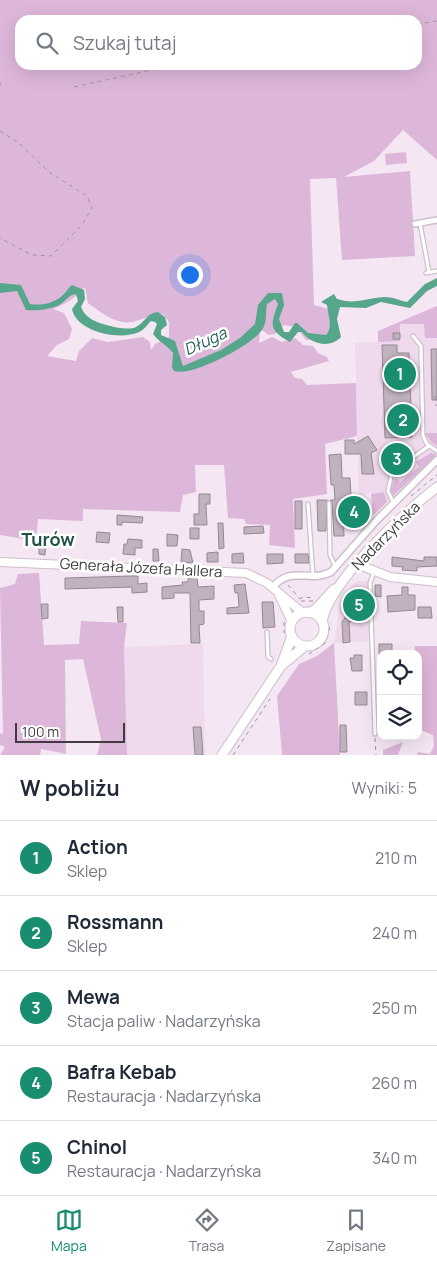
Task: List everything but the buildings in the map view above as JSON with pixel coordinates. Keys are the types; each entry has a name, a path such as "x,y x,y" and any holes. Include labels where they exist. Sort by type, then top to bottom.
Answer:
{"main road":[{"name":"Nadarzyńska","path":"288,620 317,608 378,540 434,490"},
{"name":"Nadarzyńska","path":"307,650 320,639 326,623 324,614 342,582"},
{"path":"306,613 317,616 326,623"},
{"path":"222,755 281,666 288,637 288,620"},
{"path":"281,666 307,650 288,637"}],"street":[{"path":"418,223 437,220"},
{"path":"288,620 275,589 278,581 288,576 327,574 336,567 393,503 437,460"},
{"name":"Generała Józefa Hallera","path":"0,562 242,573 260,576 306,613"},
{"path":"357,564 390,577 437,582"}],"lane":[{"path":"418,223 427,273 437,271"},
{"path":"414,336 421,346 422,433 430,446 437,451"},
{"path":"392,472 430,446"},
{"path":"393,503 388,491 392,472 387,455 398,447 413,457"},
{"path":"390,464 405,452"},
{"path":"329,503 330,555 336,567"},
{"path":"308,504 313,576"},
{"path":"374,572 370,583 375,734"},
{"path":"267,632 268,657 271,659"}],"path":[{"path":"422,23 437,21"},
{"path":"74,87 151,70"},
{"path":"0,82 0,88"},
{"path":"0,130 19,143 49,172 87,196 92,208 82,225 51,256 32,255 0,238"},
{"path":"435,396 436,406"},
{"path":"285,582 299,598 311,597 318,603 310,600 298,602"},
{"path":"288,620 288,637"},
{"path":"307,650 325,643 326,623"},
{"path":"233,755 270,699"},
{"path":"375,734 376,755"}],"shaded area":[{"path":"0,0 437,0 437,160 403,130 374,161 344,177 410,171 415,256 342,260 336,178 310,179 314,305 329,309 330,339 306,340 296,327 284,325 275,334 269,335 260,329 259,343 272,337 282,342 295,338 303,345 313,346 318,353 327,357 329,361 291,372 295,378 302,379 307,385 356,383 357,436 325,444 327,494 293,499 295,548 269,545 270,525 246,524 244,519 228,518 224,465 195,465 196,492 183,495 180,512 83,509 83,521 38,519 36,541 0,535","holes":["85,287 88,303 110,318 123,322 136,321 153,315 163,314 169,322 169,337 155,344 151,350 150,342 143,337 108,342 92,338 79,351 76,361 47,356 57,345 69,339 72,329 64,313 53,309 79,294"]},
{"path":"406,152 407,163 386,165 385,154"},
{"path":"437,278 437,286 427,291 410,308 381,302 366,308 340,307 337,319 341,337 337,341 326,344 310,340 302,332 298,332 290,342 278,334 273,327 278,304 275,299 267,304 265,323 256,337 220,359 182,372 174,371 172,367 173,353 153,334 157,324 155,322 151,321 144,329 131,335 111,335 90,329 81,324 75,317 72,309 78,301 76,294 54,307 44,310 26,310 17,291 0,293 0,283 21,285 30,304 39,305 53,302 61,297 72,285 84,290 85,299 81,307 88,317 100,323 127,329 136,327 151,314 158,312 165,317 167,325 161,330 161,335 175,341 183,366 221,350 240,338 255,324 258,305 268,293 282,293 284,305 279,319 284,332 289,332 297,323 308,333 326,335 330,325 329,317 327,305 321,302 334,294 337,299 343,301 360,301 384,297 407,302 425,284"},
{"path":"437,306 437,455 387,502 384,492 359,495 355,343 378,342 378,331"},
{"path":"437,306 437,338 425,338 424,324 400,324 400,341 378,342 378,331"},
{"path":"425,433 437,433 437,446 431,442"},
{"path":"431,453 437,455 392,497 391,487 396,478 400,482 419,467 416,462"},
{"path":"384,492 387,502 373,516 371,494"},
{"path":"39,573 44,645 79,644 81,621 127,623 124,647 127,755 97,755 101,739 83,659 65,660 66,754 41,749 40,755 0,755 5,747 0,745 0,733 3,734 0,588 15,584 18,574"},
{"path":"358,581 368,581 370,641 334,643 340,605 353,584"},
{"path":"334,643 340,755 282,755 277,696 299,664 317,656"},
{"path":"203,644 205,755 127,755 124,647"},
{"path":"415,646 437,646 437,755 417,755 418,752 430,754 434,746 433,735 422,731 422,650 414,650"},
{"path":"403,742 398,755 383,755 383,750"}],"place":[{"name":"Action","path":"400,374"},
{"name":"Rossmann","path":"403,420"},
{"name":"Mewa","path":"397,459"},
{"name":"Bafra Kebab","path":"354,512"},
{"name":"Chinol","path":"359,605"}],"district":[{"name":"Turów","path":"48,540"}],"water label":[{"name":"Długa","path":"205,341"}]}
